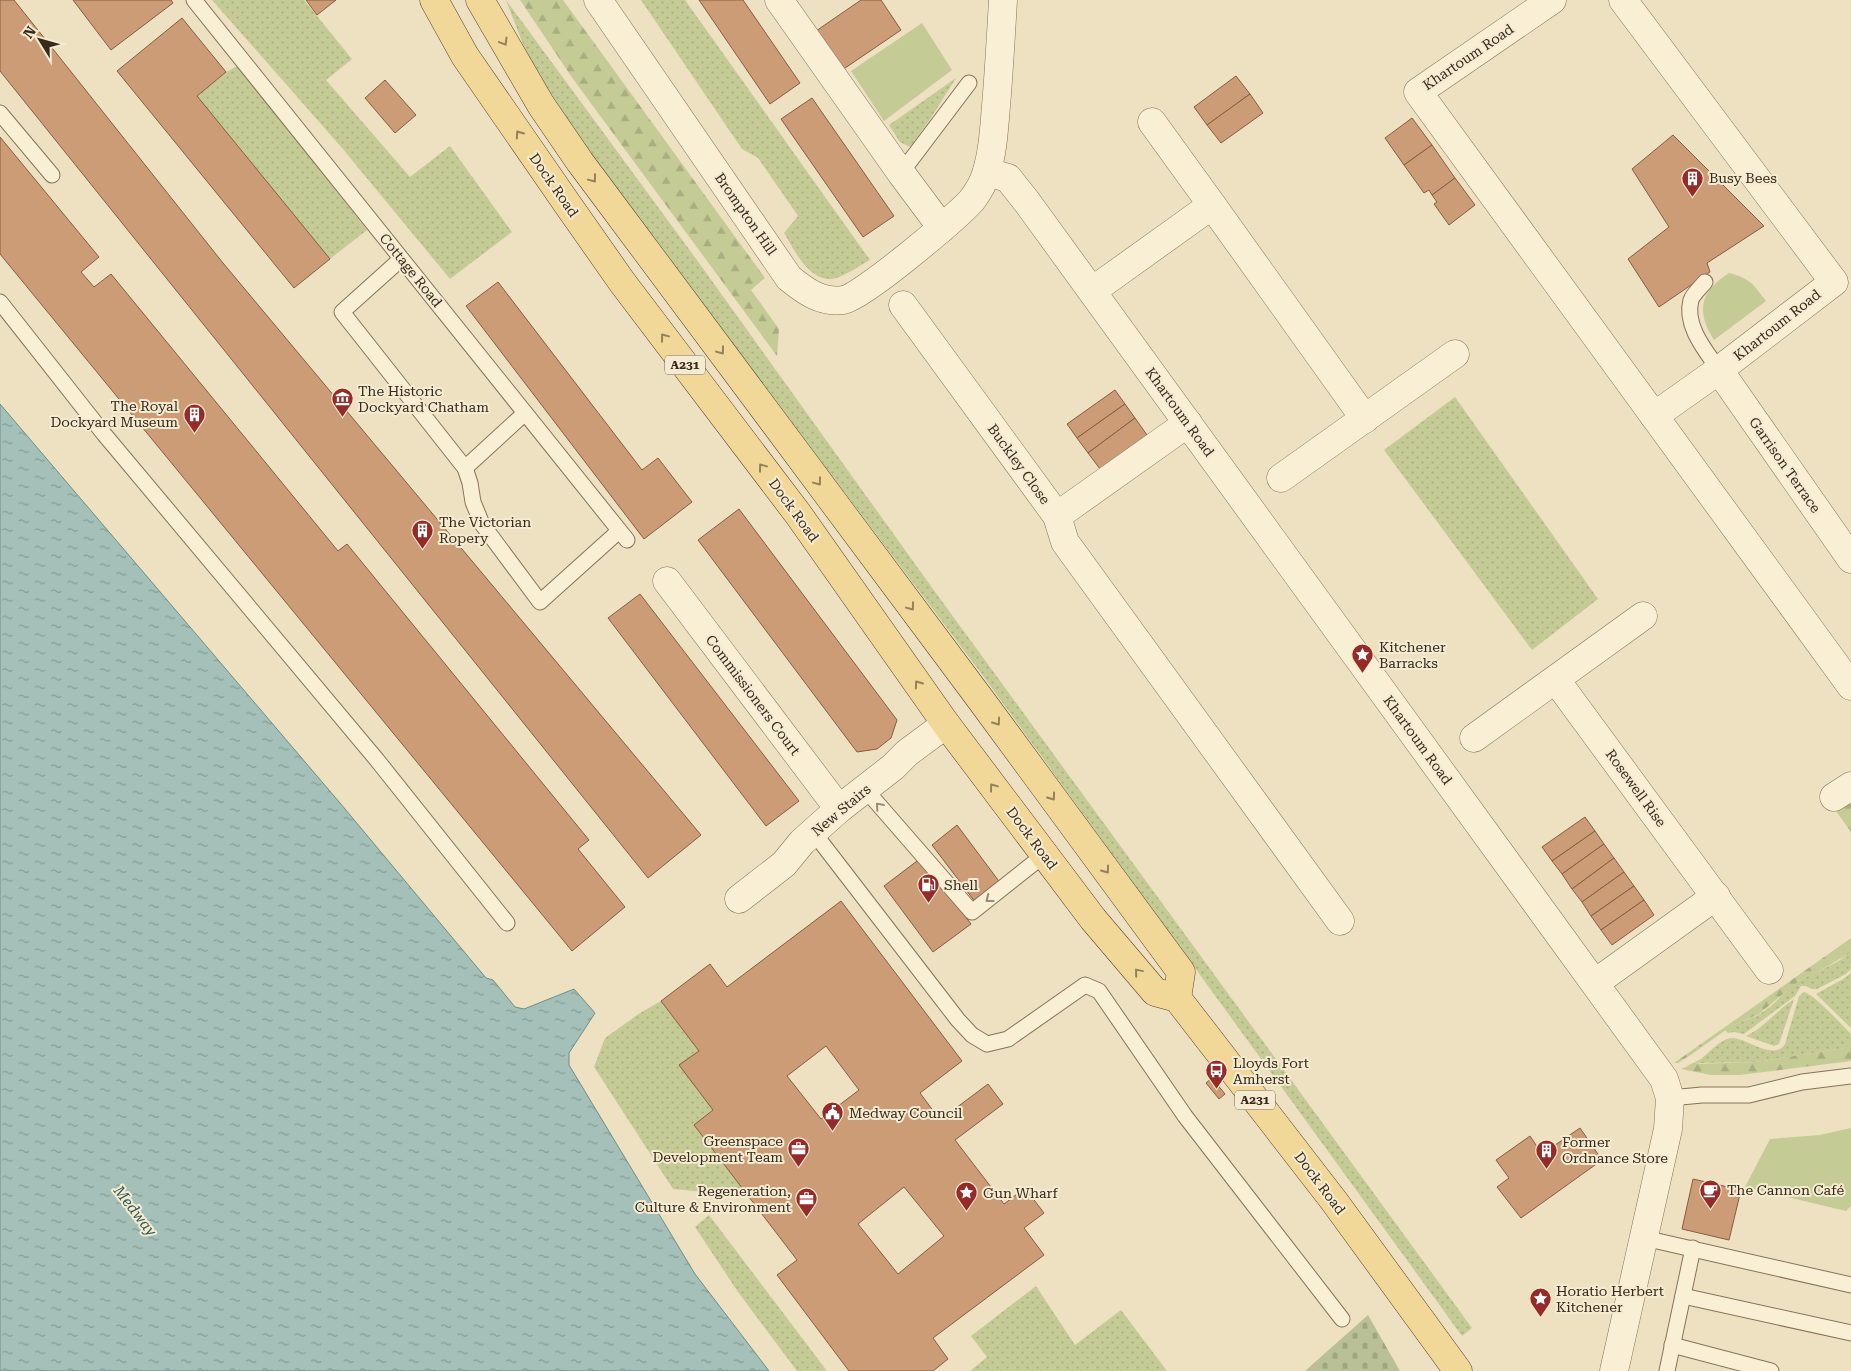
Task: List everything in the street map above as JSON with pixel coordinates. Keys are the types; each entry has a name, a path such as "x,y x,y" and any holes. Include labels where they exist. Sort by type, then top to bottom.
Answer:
{"main road":[{"name":"Dock Road","path":"434,0 465,56 622,282 798,514 946,724 1093,919 1155,992 1177,998 1334,1201 1458,1371"},
{"name":"A231","path":"480,0 541,105 580,162 1181,972 1177,998"},
{"path":"946,724 981,700"},
{"path":"1044,855 1077,830"}],"street":[{"name":"Brompton Hill","path":"598,0 789,278 807,293 830,301 846,300 868,286 942,228 972,199 980,188 987,172 993,135 1004,0"},
{"path":"779,0 942,228"},
{"name":"Khartoum Road","path":"1552,0 1418,92 1851,686"},
{"name":"Khartoum Road","path":"1623,0 1842,275 1720,370 1654,416"},
{"path":"1152,122 1364,419"},
{"name":"Khartoum Road","path":"987,172 1004,177 1010,181 1092,291 1664,1079 1670,1098 1668,1129 1614,1371"},
{"path":"1092,291 1212,205"},
{"name":"Buckley Close","path":"903,305 1057,516 1188,423"},
{"path":"1281,478 1455,354"},
{"name":"Garrison Terrace","path":"1720,370 1851,559"},
{"path":"1057,516 1065,542 1340,921"},
{"name":"Commissioners Court","path":"668,581 839,809"},
{"path":"1474,738 1643,616"},
{"name":"Rosewell Rise","path":"1556,680 1770,970"},
{"name":"New Stairs","path":"739,899 784,864 802,842 839,809 894,767 907,753 946,724"},
{"path":"1595,984 1716,896"}],"lane":[{"name":"Cottage Road","path":"194,0 623,536 540,602 482,524 473,502 465,468"},
{"path":"901,173 969,83"},
{"path":"0,113 52,175"},
{"path":"401,258 342,312 465,468 525,412"},
{"path":"1705,282 1691,299 1690,319 1697,338 1720,370"},
{"path":"0,302 104,434 377,760 507,923"},
{"path":"865,789 972,912 1044,855"},
{"path":"814,833 958,1020 972,1035 987,1044 1008,1039 1085,985 1099,991 1185,1116 1342,1319"},
{"path":"1670,1098 1702,1095 1749,1095 1802,1082 1851,1076"},
{"path":"1644,1238 1851,1285"},
{"path":"1667,1371 1693,1248"},
{"path":"1683,1296 1851,1333"},
{"path":"1672,1345 1771,1371"}],"green space":[{"path":"212,0 304,0 352,59 326,80 410,177 450,146 512,232 450,279 342,148"},
{"path":"506,0 1472,1328 1462,1336 981,673 639,220 575,131 526,52"},
{"path":"520,0 563,0 765,278 751,290 779,329 777,356 573,79"},
{"path":"641,0 685,0 870,260 839,277 829,279 813,273 806,266 784,233 798,216 758,158 742,149"},
{"path":"922,23 952,70 884,121 851,71"},
{"path":"238,66 367,230 330,259 197,96 226,72"},
{"path":"956,78 910,147 900,142 889,125"},
{"path":"1729,273 1742,277 1751,283 1766,301 1714,340 1704,319 1704,302 1712,287"},
{"path":"1455,397 1598,599 1532,650 1384,450"},
{"path":"1851,802 1851,832 1836,811"},
{"path":"1851,938 1851,949 1848,954 1800,980 1759,1014 1730,1027 1678,1063 1674,1063"},
{"path":"1851,949 1851,969 1846,974 1817,989 1801,986 1795,996 1744,1034 1728,1033 1725,1030 1760,1014 1797,983 1836,963"},
{"path":"1851,973 1851,1028 1816,994"},
{"path":"1804,992 1821,1004 1851,1034 1851,1047 1756,1062 1700,1063 1686,1066 1701,1059 1721,1042 1730,1038 1768,1050 1780,1049 1785,1044 1799,996"},
{"path":"1794,999 1779,1044 1774,1046 1746,1036 1759,1028"},
{"path":"661,1001 699,1051 680,1065 713,1110 695,1125 748,1196 673,1189 594,1067 605,1038 640,1013"},
{"path":"1851,1047 1851,1061 1740,1075 1711,1075 1681,1069 1693,1064 1756,1062"},
{"path":"1851,1128 1851,1206 1846,1211 1745,1187 1770,1139 1820,1135"},
{"path":"709,1215 827,1371 797,1371 738,1292 695,1227"},
{"path":"1036,1286 1075,1345 1121,1310 1167,1371 970,1371 987,1357 971,1336"},
{"path":"1368,1315 1400,1371 1305,1371"}],"water":[{"name":"Medway","path":"0,404 340,803 486,978 493,980 515,1007 524,1009 574,989 595,1013 569,1053 569,1065 695,1274 769,1371 0,1371"}],"building":[{"name":"The Victorian Ropery","path":"0,0 14,0 223,263 701,835 648,878 0,71"},
{"path":"73,0 171,0 173,3 111,50"},
{"path":"306,0 336,0 317,15"},
{"path":"699,0 743,0 800,83 770,104"},
{"path":"861,0 881,0 901,30 826,81 800,42"},
{"path":"182,18 226,72 197,96 330,259 294,288 117,71"},
{"path":"1236,76 1250,94 1207,125 1194,107"},
{"path":"385,80 416,115 395,133 365,98"},
{"path":"1250,94 1263,113 1221,143 1207,125"},
{"path":"812,98 894,216 863,237 781,119"},
{"path":"1412,118 1432,145 1404,165 1385,138"},
{"name":"Busy Bees","path":"1673,135 1764,226 1707,263 1710,272 1659,307 1628,259 1669,227 1632,169"},
{"name":"The Royal Dockyard Museum","path":"0,137 99,257 81,272 94,287 111,274 338,551 347,544 589,840 578,849 625,907 572,951 0,254"},
{"path":"1432,145 1455,178 1432,195 1429,190 1424,193 1404,165"},
{"path":"1455,178 1475,205 1449,225 1434,204 1437,202 1432,195"},
{"path":"498,282 642,470 658,458 692,502 644,539 466,306"},
{"path":"1115,390 1125,404 1077,438 1067,424"},
{"path":"1125,404 1135,418 1088,453 1077,438"},
{"path":"1135,418 1147,435 1100,469 1088,453"},
{"path":"739,509 897,720 891,738 877,749 857,752 698,540"},
{"path":"640,594 799,801 766,826 608,618"},
{"path":"1585,817 1595,831 1552,861 1542,847"},
{"path":"957,825 1007,892 982,911 932,845"},
{"path":"1595,831 1604,844 1562,874 1552,861"},
{"path":"1604,844 1614,858 1572,889 1562,874"},
{"path":"921,858 971,924 933,952 884,886"},
{"path":"1614,858 1624,872 1582,902 1572,889"},
{"path":"1624,872 1634,886 1591,916 1582,902"},
{"path":"1634,886 1644,900 1601,930 1591,916"},
{"path":"1644,900 1654,915 1612,945 1601,930"},
{"name":"Medway Council","path":"841,901 962,1061 920,1093 940,1120 988,1084 1003,1104 955,1140 1004,1204 1025,1188 1044,1213 1024,1228 1044,1255 933,1338 948,1359 933,1371 849,1371 777,1275 797,1260 694,1125 713,1110 679,1065 699,1051 661,1001 710,964 727,987","holes":["826,1046 859,1090 821,1119 787,1076","904,1187 944,1236 898,1274 858,1224"]},
{"path":"1212,1078 1225,1094 1219,1099 1206,1083"},
{"name":"Former Ordnance Store","path":"1580,1128 1602,1160 1521,1218 1497,1187 1509,1178 1496,1160 1530,1136 1542,1154"},
{"name":"The Cannon Café","path":"1693,1179 1741,1190 1729,1240 1682,1229"}],"place":[{"name":"Busy Bees","path":"1693,197"},
{"name":"The Historic Dockyard Chatham","path":"342,418"},
{"name":"The Royal Dockyard Museum","path":"194,433"},
{"name":"The Victorian Ropery","path":"423,549"},
{"name":"Kitchener Barracks","path":"1363,674"},
{"name":"Shell","path":"928,904"},
{"name":"Lloyds Fort Amherst","path":"1217,1090"},
{"name":"Medway Council","path":"833,1132"},
{"name":"Greenspace Development Team","path":"799,1168"},
{"name":"Former Ordnance Store","path":"1546,1169"},
{"name":"The Cannon Café","path":"1711,1209"},
{"name":"Gun Wharf","path":"967,1212"},
{"name":"Regeneration, Culture & Environment","path":"807,1218"},
{"name":"Horatio Herbert Kitchener","path":"1540,1318"}]}
